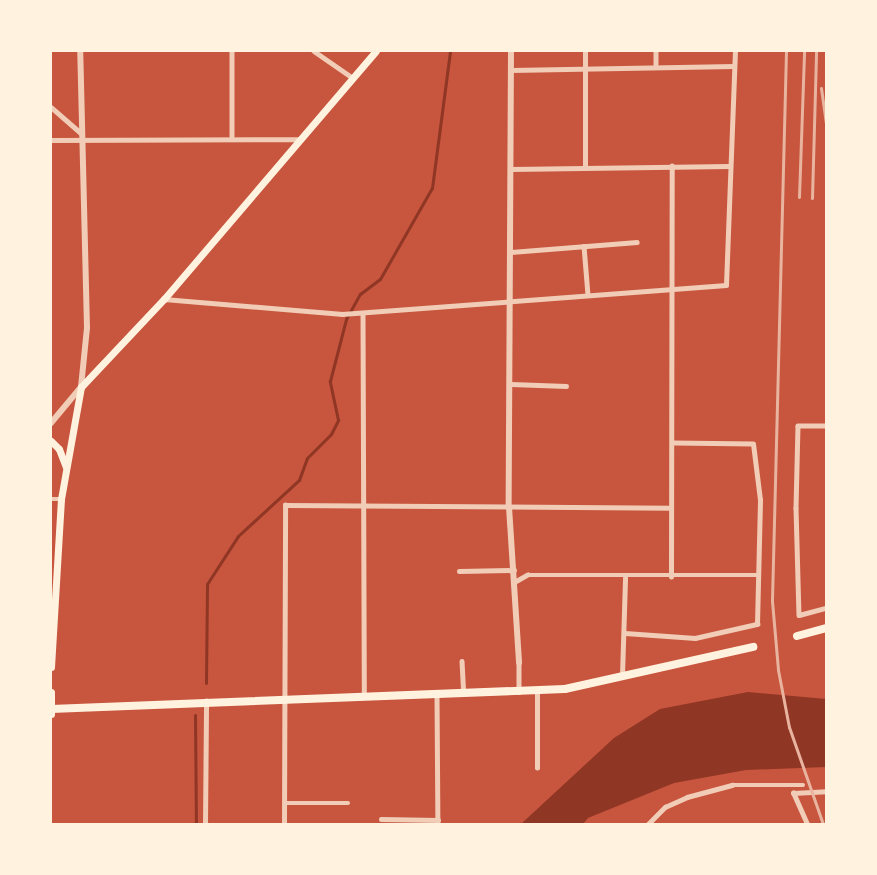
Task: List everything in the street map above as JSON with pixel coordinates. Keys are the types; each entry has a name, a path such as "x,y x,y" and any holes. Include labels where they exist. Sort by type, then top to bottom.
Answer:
{"main road":[{"path":"51,667 61,499 81,387 164,299 376,51"},
{"path":"51,441 59,449 67,469"},
{"path":"796,636 826,628"},
{"path":"51,709 364,694 464,694 565,689 753,647"},
{"path":"51,692 51,714"}],"street":[{"path":"51,423 81,387 87,328 80,51"},
{"path":"231,51 232,136"},
{"path":"314,51 352,78"},
{"path":"511,51 512,301 509,507 516,581 519,692"},
{"path":"585,51 585,166"},
{"path":"656,51 656,67"},
{"path":"164,299 342,314 726,285 735,51"},
{"path":"511,70 734,66"},
{"path":"51,107 82,136"},
{"path":"51,140 82,136 232,136 301,139"},
{"path":"511,169 585,166 729,166"},
{"path":"671,577 674,443 671,289 672,166"},
{"path":"511,252 637,242"},
{"path":"584,246 588,295"},
{"path":"363,313 360,507 364,694"},
{"path":"511,384 566,386"},
{"path":"826,426 798,426 796,508 799,615 826,608"},
{"path":"625,633 695,638 757,624 760,500 753,444 674,443"},
{"path":"51,499 61,499"},
{"path":"284,824 285,505 671,508"},
{"path":"459,572 514,570"},
{"path":"516,581 527,575 625,578 757,575"},
{"path":"622,675 625,578"},
{"path":"462,661 464,694"},
{"path":"537,690 537,768"},
{"path":"381,819 438,822 437,694"},
{"path":"205,824 206,701"},
{"path":"648,824 665,807 732,785 803,785"},
{"path":"807,824 793,793 826,791"},
{"path":"285,802 348,803"}],"shaded area":[{"path":"748,692 826,699 826,767 746,770 674,783 588,818 583,824 521,824 614,738 660,709"}],"waterway":[{"path":"206,683 207,584 238,536 299,480 307,458 331,434 338,420 330,381 346,319 360,294 380,279 432,188 450,51"},
{"path":"195,715 196,824"}],"railway":[{"path":"786,51 772,601 778,670 789,727 823,824"},
{"path":"799,197 804,51"},
{"path":"812,198 816,51"},
{"path":"821,88 826,123"}]}
